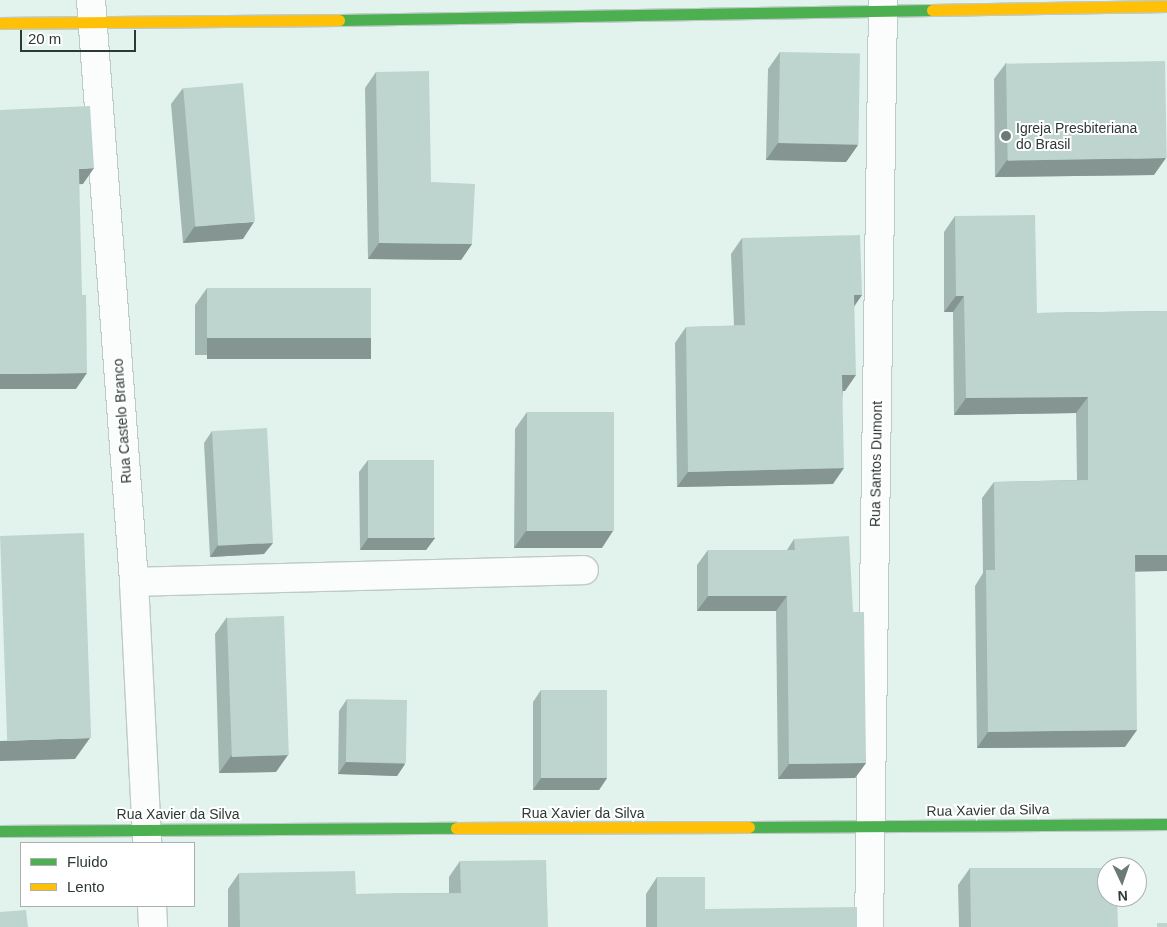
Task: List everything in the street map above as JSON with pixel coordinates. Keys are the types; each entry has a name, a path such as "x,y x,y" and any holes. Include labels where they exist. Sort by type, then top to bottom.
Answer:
{"street":[{"path":"0,23 92,12 883,5 1167,6"},
{"name":"Rua Santos Dumont","path":"869,927 883,5"},
{"name":"Rua Castelo Branco","path":"92,12 134,582 147,836"},
{"path":"134,582 584,570"},
{"name":"Rua Xavier da Silva","path":"0,831 147,836 1167,824"},
{"path":"152,907 153,927"}],"building":[{"path":"780,52 860,53 858,144 778,143"},
{"path":"1165,61 1167,158 1008,161 1006,64"},
{"path":"429,71 431,182 475,184 472,244 379,243 376,72"},
{"path":"243,83 255,221 195,227 183,88"},
{"path":"90,106 94,168 79,169 82,295 86,295 87,373 0,374 0,110"},
{"path":"1035,215 1037,313 1167,311 1167,555 1135,555 1137,730 988,732 986,570 995,570 994,482 1088,480 1088,397 966,398 964,296 956,296 955,216"},
{"path":"860,235 862,295 854,295 856,375 842,375 844,468 688,472 686,327 745,325 742,238"},
{"path":"207,288 371,288 371,338 207,338"},
{"path":"527,412 614,412 614,531 527,531"},
{"path":"267,428 273,543 218,546 212,431"},
{"path":"368,460 434,460 434,538 368,538"},
{"path":"84,533 91,738 7,741 0,536"},
{"path":"849,536 853,612 864,612 866,763 789,764 787,596 708,596 708,550 795,550 794,539"},
{"path":"284,616 289,755 232,757 227,618"},
{"path":"541,690 607,690 607,778 541,778"},
{"path":"347,699 407,700 406,763 346,762"},
{"path":"546,860 548,927 240,927 239,873 355,871 356,894 461,893 460,861"},
{"path":"1097,867 1097,907 1117,907 1118,927 971,927 970,868"},
{"path":"657,877 705,877 705,909 857,907 857,927 657,927"},
{"path":"26,910 28,927 0,927 0,912"},
{"path":"1157,923 1167,923 1167,927 1157,927"}],"traffic: fast":[{"path":"339,20 932,10"},
{"path":"749,827 1167,824"},
{"path":"0,831 456,828"}],"traffic: slow":[{"path":"932,10 1167,6"},
{"path":"0,23 339,20"},
{"path":"456,828 749,827"}],"place":[{"name":"Igreja Presbiteriana do Brasil","path":"1006,136"}]}
